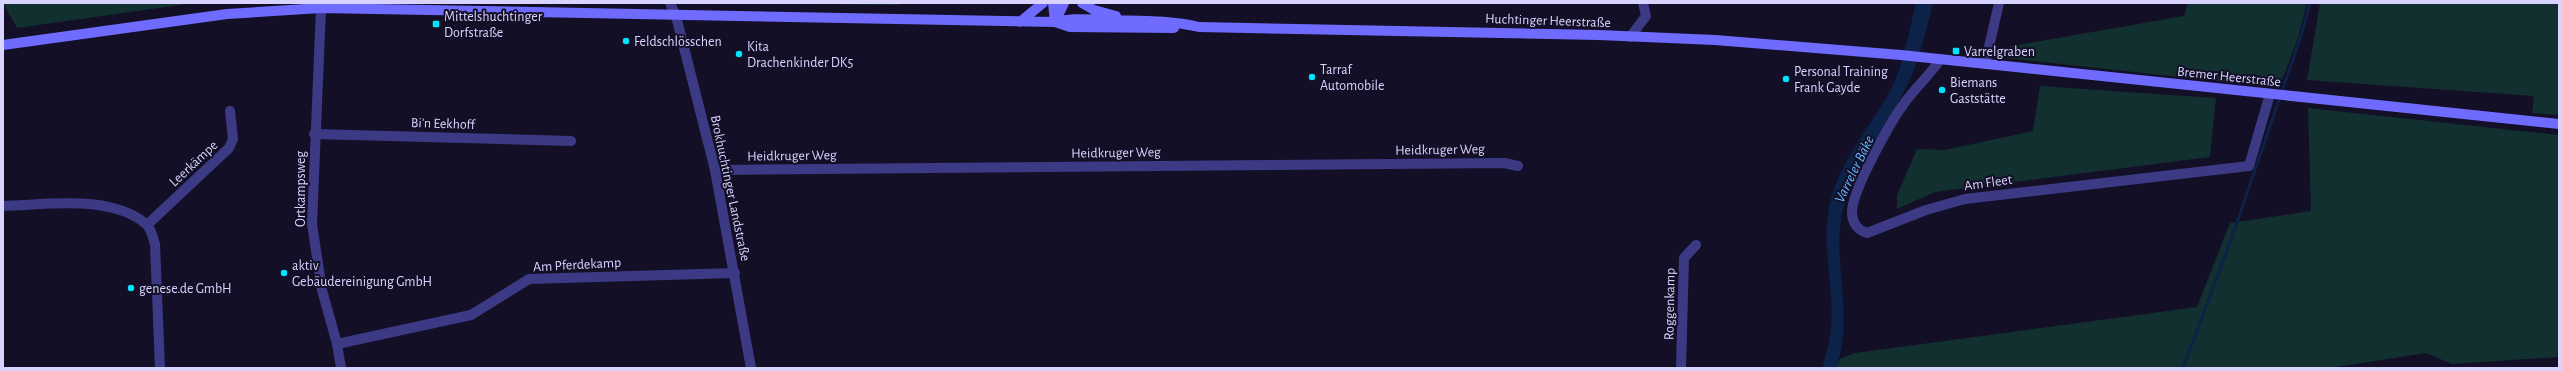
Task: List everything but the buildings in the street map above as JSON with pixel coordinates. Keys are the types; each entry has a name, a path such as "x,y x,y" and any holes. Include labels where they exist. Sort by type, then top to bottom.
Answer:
{"main road":[{"path":"1020,22 1043,3"},
{"path":"1053,3 1055,22"},
{"path":"1055,22 1064,3"},
{"path":"1082,3 1094,10 1123,19"},
{"name":"Huchtinger Heerstraße","path":"3,45 227,14 321,8 445,7 676,16 1020,22 1055,22 1067,18 1123,19 1184,23 1199,26 1715,40 1899,55"},
{"name":"Huchtinger Heerstraße","path":"1055,22 1070,28 1189,28 1199,26"},
{"name":"Bremer Heerstraße","path":"1899,55 2559,124"}],"street":[{"name":"Brokhuchtinger Landstraße","path":"670,3 676,16 715,170 735,273 751,368"},
{"path":"1630,37 1646,16 1643,3"},
{"path":"1985,64 1999,3"},
{"name":"Ortkampsweg","path":"321,8 314,134 313,230 322,290 337,344 341,368"},
{"name":"Am Fleet","path":"1940,60 1903,105 1863,178 1854,200 1852,213 1854,223 1860,231 1867,233 1926,210 1965,198 2249,166 2272,94"},
{"name":"Leerkämpe","path":"147,225 229,148 233,139 230,111"},
{"name":"Bi'n Eekhoff","path":"314,134 571,141"},
{"name":"Heidkruger Weg","path":"715,170 1496,163 1518,166"},
{"path":"3,206 109,205 129,213 147,225 155,244 160,368"},
{"name":"Roggenkamp","path":"1682,368 1684,258 1696,245"},
{"name":"Am Pferdekamp","path":"337,344 471,315 529,279 735,273"}],"green space":[{"path":"3,3 194,3 17,28"},
{"path":"899,3 900,5 814,4"},
{"path":"2188,3 2307,3 2298,38 2279,88 2006,58 2001,48 2184,16"},
{"path":"2320,3 2559,3 2559,115 2532,113 2534,96 2307,80"},
{"path":"2040,86 2216,98 2210,157 1935,192 1897,209 1897,195 1917,149 1945,150 2033,131"},
{"path":"2308,108 2559,135 2559,357 2452,364 2426,353 2330,368 1836,368 1840,359 1855,353 2197,307 2230,223 2311,211"}],"water":[{"name":"Varreler Bäke","path":"1916,3 1933,3 1916,65 1900,100 1871,147 1854,179 1842,214 1840,252 1844,329 1836,368 1822,368 1831,330 1832,314 1826,231 1831,199 1849,158 1894,83 1902,61"}],"waterway":[{"path":"2183,368 2231,240 2301,36 2310,3"}],"place":[{"name":"Mittelshuchtinger Dorfstraße","path":"436,24"},
{"name":"Feldschlösschen","path":"626,41"},
{"name":"Varrelgraben","path":"1956,51"},
{"name":"Kita Drachenkinder DK5","path":"739,54"},
{"name":"Tarraf Automobile","path":"1312,77"},
{"name":"Personal Training Frank Gayde","path":"1786,79"},
{"name":"Biemans Gaststätte","path":"1942,90"},
{"name":"aktiv Gebäudereinigung GmbH","path":"284,273"},
{"name":"genese.de GmbH","path":"131,288"}]}
